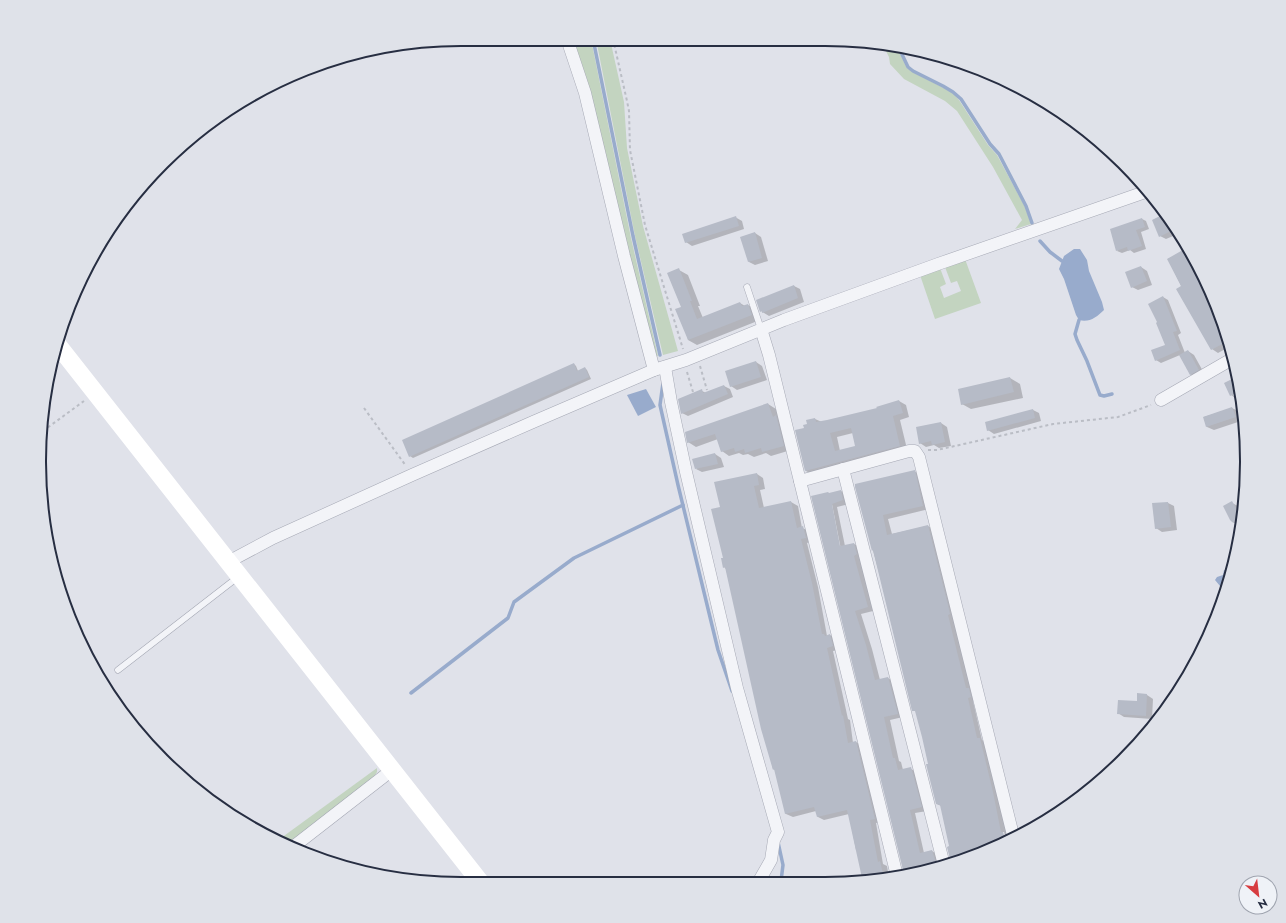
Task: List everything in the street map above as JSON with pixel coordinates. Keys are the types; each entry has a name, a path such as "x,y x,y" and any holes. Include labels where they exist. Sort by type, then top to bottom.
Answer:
{"main road":[{"path":"61,350 476,877"}],"street":[{"path":"569,46 584,93 624,256 671,402 737,688 778,832 774,840 771,860 761,877"},
{"path":"228,562 273,538 412,475 660,369 784,320 938,264 1141,193"},
{"path":"761,329 769,356 896,871"},
{"path":"1161,400 1228,361"},
{"path":"800,481 908,451 915,451 919,457 1012,832"},
{"path":"843,469 943,860"},
{"path":"298,843 392,770"}],"lane":[{"path":"746,288 761,329"},
{"path":"118,670 240,576"}],"path":[{"path":"615,46 627,101 630,150 645,225 688,359 693,392"},
{"path":"688,359 707,390"},
{"path":"48,428 96,393"},
{"path":"915,451 937,450 1053,424 1118,417 1147,407 1161,400"},
{"path":"364,408 412,475"}],"green space":[{"path":"573,46 592,46 631,238 658,356 655,357"},
{"path":"597,46 612,46 624,102 627,148 643,226 678,351 663,355 635,236"},
{"path":"886,51 900,53 907,68 953,93 959,100 988,145 997,155 1025,207 1031,224 1015,229 1022,220 993,167 957,111 945,101 904,79 890,64"},
{"path":"965,259 981,303 935,319 920,275 940,268 946,284 940,287 944,298 961,291 957,281 951,283 945,267"},
{"path":"377,768 377,772 373,778 293,841 283,836"}],"water":[{"path":"1074,249 1080,249 1087,260 1089,271 1104,310 1096,317 1086,321 1079,320 1076,315 1064,279 1059,269 1064,256"},
{"path":"646,389 656,407 638,416 627,395"},
{"path":"1224,570 1226,570 1221,587 1215,580 1217,577 1223,575"}],"building":[{"path":"736,216 739,226 685,243 682,234"},
{"path":"1159,216 1170,231 1159,237 1152,220"},
{"path":"1142,218 1145,227 1136,230 1142,246 1128,251 1127,247 1116,251 1110,229"},
{"path":"755,232 762,258 748,262 740,237"},
{"path":"1182,251 1208,302 1223,344 1211,350 1176,289 1181,286 1167,259"},
{"path":"1141,266 1147,281 1131,288 1125,272"},
{"path":"679,268 692,301 690,301 697,319 740,302 742,306 748,304 752,315 688,340 675,309 681,307 667,273"},
{"path":"794,285 798,298 762,313 762,311 760,312 756,300"},
{"path":"1163,296 1177,331 1173,332 1180,350 1155,361 1151,350 1165,345 1156,323 1157,322 1148,304"},
{"path":"1188,350 1199,370 1190,375 1179,355"},
{"path":"756,361 761,377 730,387 725,371"},
{"path":"574,363 577,371 585,367 589,377 409,457 402,440"},
{"path":"1010,377 1014,392 961,405 958,389"},
{"path":"1232,379 1234,394 1230,396 1224,383"},
{"path":"724,385 728,394 681,414 678,399 702,389 703,393"},
{"path":"899,400 903,413 893,416 900,446 805,471 795,430 804,428 803,425 807,424 806,420 815,418 816,422 827,420 877,408 876,407","holes":["851,428 855,446 835,451 830,433"]},
{"path":"768,403 773,417 776,415 784,446 762,452 761,448 745,453 744,449 735,452 734,448 721,452 715,434 687,443 685,432"},
{"path":"1232,407 1236,417 1206,427 1203,417"},
{"path":"1033,409 1035,418 987,431 985,422"},
{"path":"941,422 945,442 932,445 931,441 919,444 916,427"},
{"path":"715,453 718,464 695,469 692,459"},
{"path":"915,470 923,506 883,515 887,535 928,525 948,605 950,614 948,615 966,688 969,688 971,697 968,698 977,738 980,738 1001,832 1003,832 1004,836 950,858 947,847 949,846 940,805 936,804 926,764 928,764 922,737 915,711 912,711 873,550 872,551 855,484"},
{"path":"757,473 759,485 754,486 759,508 791,501 797,528 803,526 806,538 801,539 812,583 822,634 825,636 830,634 833,646 827,648 842,716 843,715 848,743 856,741 875,819 870,820 878,862 880,861 883,872 861,875 847,810 817,817 814,807 785,814 774,769 773,770 761,729 725,567 723,568 721,558 723,558 711,509 720,507 714,482"},
{"path":"841,490 843,500 832,504 840,546 854,543 857,554 854,556 868,607 855,611 875,680 888,677 898,714 884,717 893,758 895,758 898,770 911,767 922,807 910,810 920,853 932,850 936,862 932,863 903,869 811,496"},
{"path":"1232,501 1237,509 1235,523 1230,520 1223,506"},
{"path":"1168,502 1171,527 1155,529 1152,503"},
{"path":"1137,693 1147,694 1146,716 1117,714 1118,700 1137,701"}],"waterway":[{"path":"594,46 633,236 660,355"},
{"path":"901,53 908,67 913,71 943,86 961,99 990,144 999,154 1026,206 1032,223"},
{"path":"1040,241 1050,252 1062,261"},
{"path":"1079,320 1075,334 1100,395 1104,396 1112,394"},
{"path":"663,383 660,405 718,650 732,691"},
{"path":"411,693 508,618 514,602 574,558 683,505"},
{"path":"778,842 783,865 782,877"}]}
